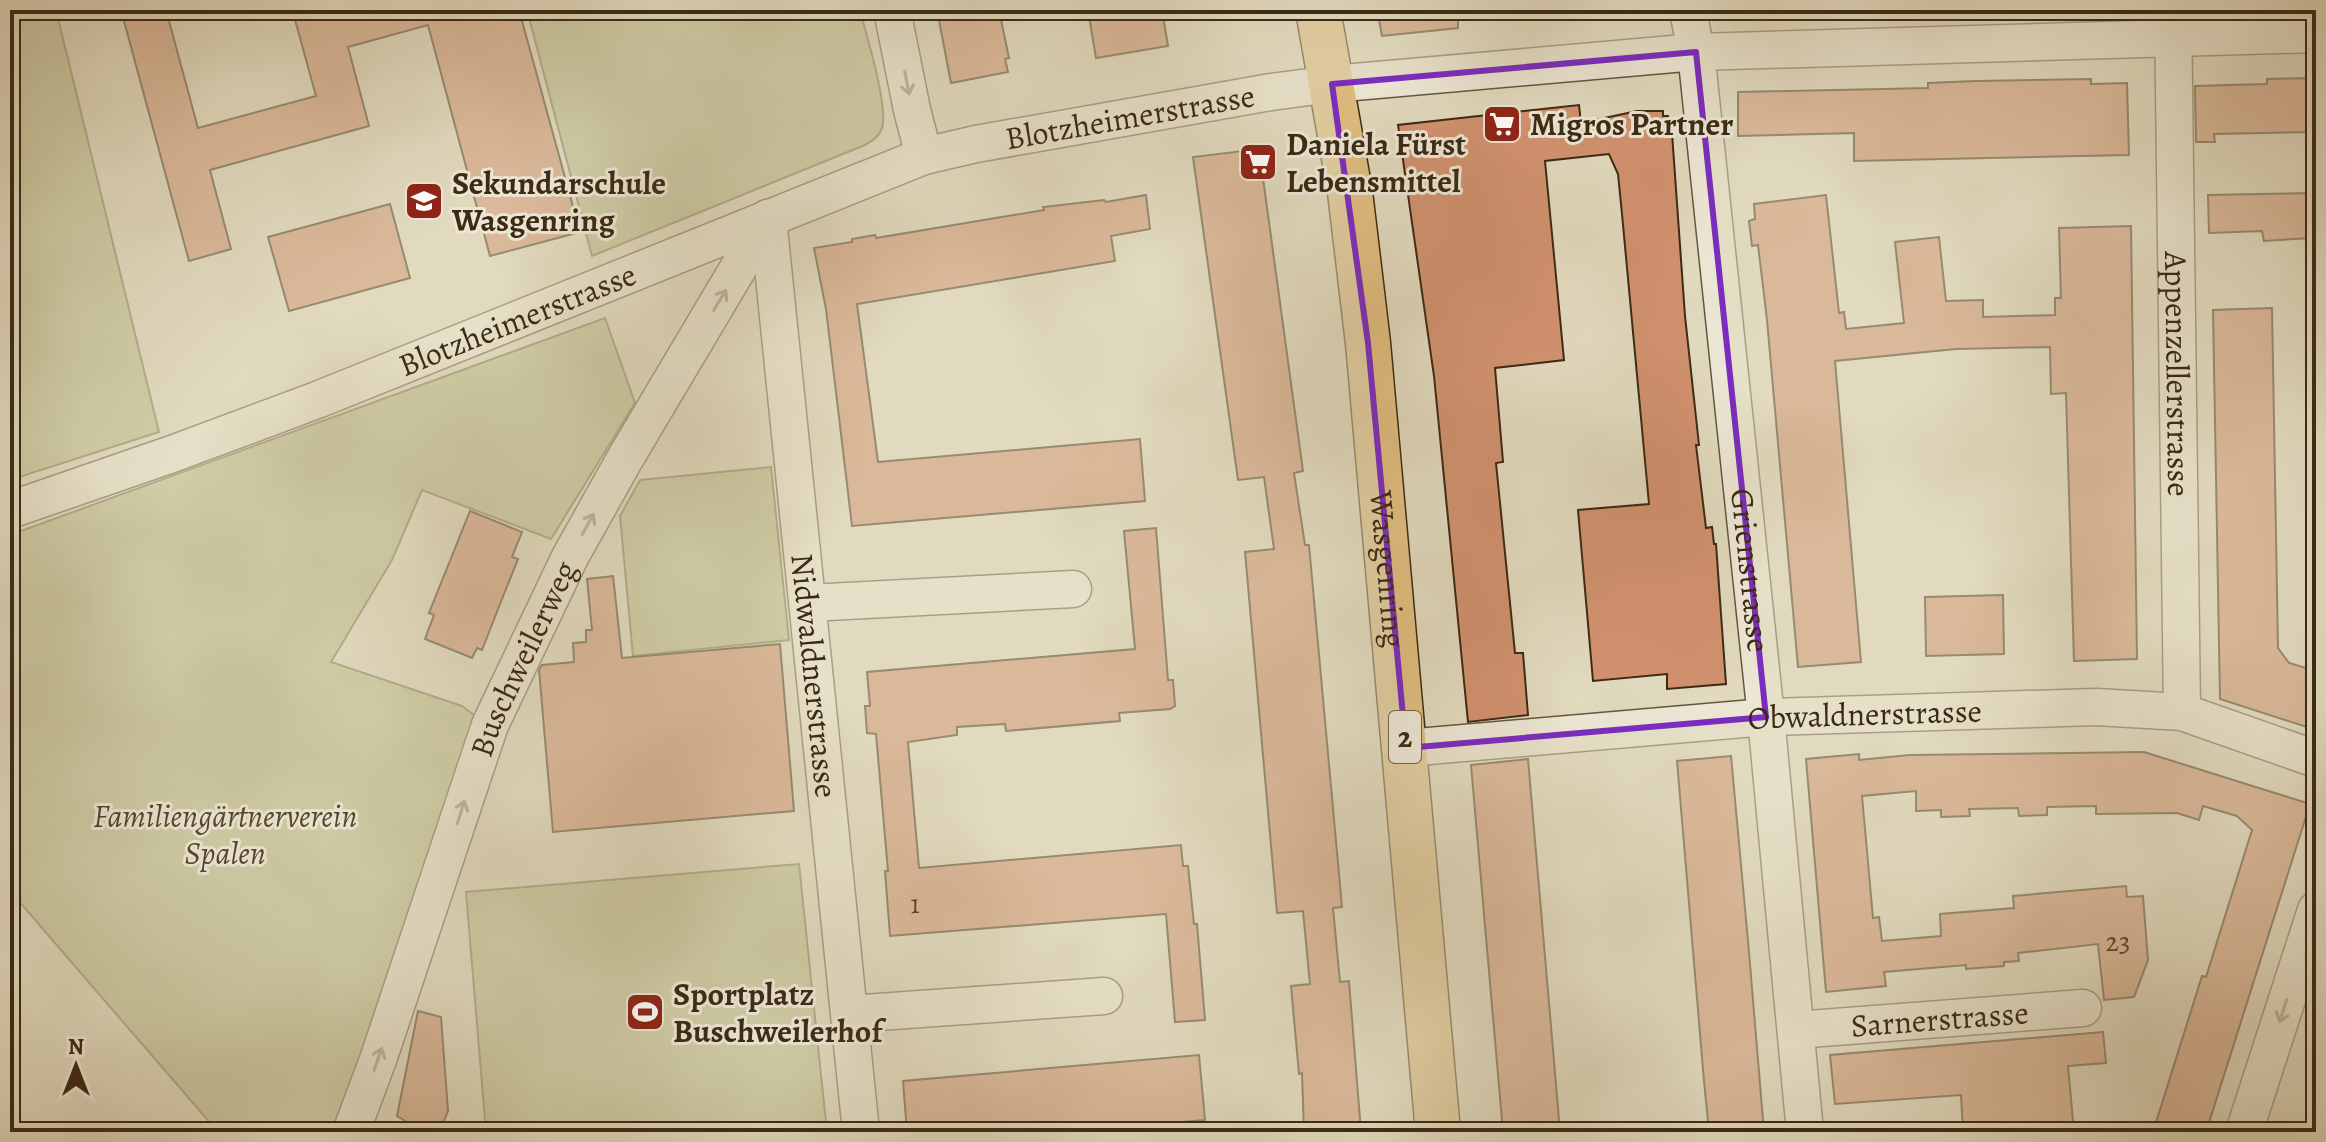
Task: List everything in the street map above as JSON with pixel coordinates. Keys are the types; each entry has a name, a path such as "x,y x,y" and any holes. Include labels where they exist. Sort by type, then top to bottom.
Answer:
{"main road":[{"name":"Wasgenring","path":"1318,10 1350,192 1368,343 1438,1132"}],"street":[{"path":"892,10 924,156"},
{"name":"Grienstrasse","path":"1688,10 1696,52 1766,717 1805,1132"},
{"name":"Blotzheimerstrasse","path":"10,510 317,400 924,156 992,141 1332,84 1696,52 2173,23 2316,34"},
{"name":"Appenzellerstrasse","path":"2173,23 2182,712"},
{"name":"Nidwaldnerstrasse","path":"768,218 861,1132"},
{"name":"Buschweilerweg","path":"351,1132 490,725 570,557 768,218"},
{"path":"809,603 1073,589"},
{"name":"Obwaldnerstrasse","path":"1406,748 1766,717 2096,707 2182,712 2316,759"},
{"path":"2244,1132 2316,910"},
{"path":"850,1014 1104,996"},
{"name":"Sarnerstrasse","path":"1796,1030 2083,1008"}],"highlighted area":[{"path":"1696,52 1766,717 1406,748 1368,343 1332,84"}],"green space":[{"path":"10,10 56,10 159,432 10,480"},
{"path":"527,10 860,10 880,88 882,128 865,145 592,256"},
{"name":"Familiengärtnerverein Spalen","path":"605,318 635,403 551,539 422,490 392,560 331,662 462,706 478,718 334,1132 218,1132 10,891 10,535"},
{"path":"771,467 789,640 633,656 620,516 640,480"},
{"name":"Sportplatz Buschweilerhof","path":"799,864 827,1132 486,1132 466,892"}],"building":[{"path":"121,10 166,10 198,128 316,96 294,16 316,10 519,10 580,232 490,256 428,25 348,47 369,126 210,170 231,249 189,261"},
{"path":"937,10 999,10 1009,58 1005,59 1008,72 951,83"},
{"path":"1088,10 1162,10 1168,46 1096,58"},
{"path":"1377,10 1458,10 1458,28 1382,36"},
{"path":"2316,78 2316,132 2214,134 2215,142 2196,142 2195,86 2267,84 2267,79"},
{"path":"2091,79 2091,84 2127,83 2129,155 1854,161 1854,133 1738,136 1738,92 1928,88 1928,83"},
{"path":"1579,105 1581,123 1637,111 1663,111 1663,116 1668,116 1699,445 1696,445 1706,528 1712,527 1716,544 1726,684 1667,689 1667,674 1593,681 1578,510 1649,504 1618,174 1609,154 1545,161 1564,360 1495,368 1503,462 1496,463 1515,653 1523,653 1528,715 1468,722 1434,376 1398,125"},
{"path":"1259,149 1303,471 1294,473 1305,545 1309,545 1342,907 1333,908 1340,982 1349,981 1361,1132 1304,1132 1302,1073 1299,1074 1291,986 1310,984 1303,911 1277,913 1245,552 1274,549 1264,477 1238,480 1193,157"},
{"path":"2316,193 2316,230 2312,230 2311,238 2264,241 2262,231 2209,233 2208,195"},
{"path":"1146,195 1150,229 1111,236 1115,261 857,304 878,462 1140,439 1145,501 852,526 826,309 814,248 875,235 876,238 1044,210 1043,207"},
{"path":"1826,195 1839,313 1844,312 1846,329 1904,323 1895,242 1939,237 1946,301 1983,300 1983,317 2055,315 2055,298 2061,298 2059,228 2131,226 2137,659 2074,661 2066,393 2051,394 2050,347 1956,349 1835,361 1861,662 1798,667 1767,320 1758,245 1752,246 1749,221 1755,219 1754,204"},
{"path":"390,204 410,278 289,311 268,237"},
{"path":"2272,308 2278,648 2289,663 2316,671 2316,730 2220,699 2213,310"},
{"path":"470,511 522,532 512,557 518,559 482,650 477,648 472,658 425,639 434,615 429,613"},
{"path":"1156,528 1168,680 1173,680 1175,706 1119,713 1120,721 1006,731 1005,724 957,727 957,735 908,742 919,868 1181,845 1183,866 1188,866 1194,924 1197,924 1205,1020 1175,1022 1166,914 890,936 885,871 888,871 876,734 867,733 865,706 870,706 867,672 1135,649 1124,531"},
{"path":"613,576 622,658 780,644 794,811 553,832 539,670 542,665 574,662 573,643 586,642 586,630 592,630 587,579"},
{"path":"2003,595 2004,654 1926,656 1925,597"},
{"path":"2144,752 2310,804 2206,1132 2153,1132 2252,830 2237,816 2203,806 2199,820 2177,813 2096,814 2096,806 2047,807 2047,815 2019,816 2018,808 1969,809 1970,816 1941,817 1941,810 1916,811 1916,791 1862,796 1873,918 1879,917 1882,941 1941,936 1940,914 2014,908 2013,896 2126,886 2127,897 2143,896 2148,960 2134,997 2104,1000 2098,944 2018,953 2019,961 2004,962 2004,966 1966,969 1966,965 1884,972 1886,986 1826,992 1806,759 1859,754 1859,760 1910,755"},
{"path":"1731,756 1764,1132 1709,1132 1704,1081 1677,761"},
{"path":"1528,759 1560,1132 1503,1132 1471,765"},
{"path":"418,1011 441,1017 448,1111 434,1132 424,1132 397,1116"},
{"path":"2103,1032 2106,1063 2068,1066 2074,1132 1963,1132 1961,1095 1835,1104 1830,1055"},
{"path":"1199,1055 1205,1120 1057,1132 907,1132 903,1081"}],"place":[{"name":"Migros Partner","path":"1502,124"},
{"name":"Daniela Fürst Lebensmittel","path":"1258,162"},
{"name":"Sekundarschule Wasgenring","path":"424,201"},
{"name":"Sportplatz Buschweilerhof","path":"645,1012"}]}
